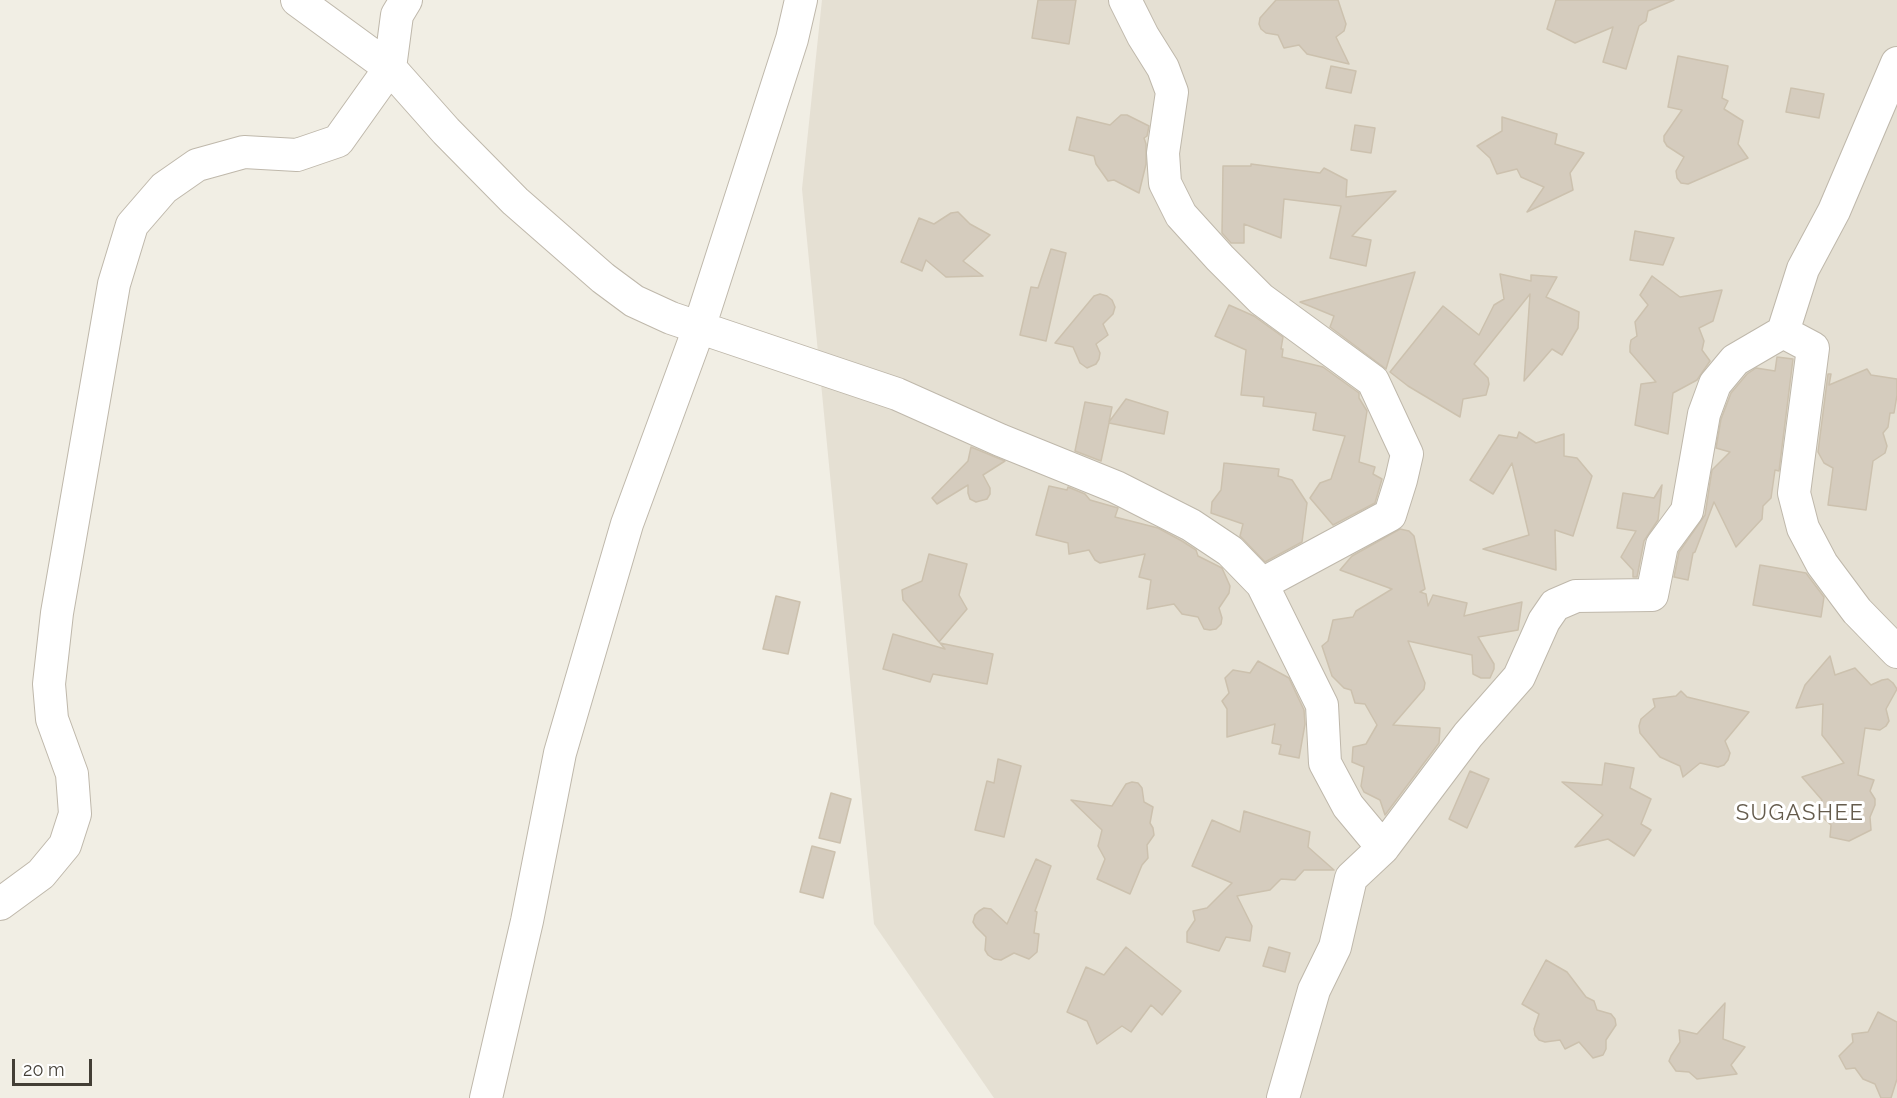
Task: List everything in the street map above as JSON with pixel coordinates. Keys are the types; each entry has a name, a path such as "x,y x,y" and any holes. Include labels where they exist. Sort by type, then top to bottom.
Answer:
{"street":[{"path":"297,0 390,68 446,131 515,201 603,278 634,301 699,328 897,394 1000,440 1116,487 1191,525 1230,551 1262,584 1322,705 1325,763 1348,806 1383,848"},
{"path":"0,904 41,874 65,845 75,814 72,774 52,719 49,684 57,614 114,284 132,225 164,188 197,165 244,152 297,155 338,141 390,68 397,15 405,0"},
{"path":"486,1098 526,921 560,753 627,524 699,328 792,39 801,0"},
{"path":"1125,0 1143,36 1163,68 1172,92 1162,153 1165,183 1181,215 1261,299 1373,381 1407,454 1390,515 1262,584"},
{"path":"1283,1098 1314,990 1335,948 1351,878 1383,848 1468,735 1519,677 1544,621 1555,605 1576,596 1652,595 1662,545 1687,511 1704,414 1715,384 1735,360 1784,332 1803,269 1834,211 1897,63"},
{"path":"1784,332 1813,348 1794,493 1803,528 1822,564 1857,611 1897,652"}],"shaded area":[{"path":"822,0 1897,0 1897,1098 994,1098 874,924 802,189"}],"building":[{"path":"1038,0 1076,0 1069,44 1032,38"},
{"path":"1276,0 1338,0 1346,24 1344,31 1336,37 1349,64 1307,54 1299,45 1284,48 1278,35 1266,33 1261,29 1260,18"},
{"path":"1556,0 1674,0 1648,11 1646,21 1639,26 1626,69 1603,62 1613,27 1575,43 1547,29"},
{"path":"1678,56 1728,66 1722,98 1728,101 1724,109 1743,121 1738,144 1748,158 1688,184 1681,183 1677,178 1676,171 1684,157 1667,146 1664,141 1664,136 1682,110 1668,107"},
{"path":"1331,66 1356,71 1351,93 1326,88"},
{"path":"1791,88 1824,94 1819,118 1786,112"},
{"path":"1121,115 1127,115 1149,126 1147,136 1144,138 1146,164 1139,193 1114,180 1108,181 1096,164 1094,156 1069,150 1077,117 1110,125"},
{"path":"1502,117 1557,134 1555,144 1584,153 1570,173 1573,190 1527,212 1544,187 1521,177 1517,169 1497,174 1490,158 1477,146 1502,131"},
{"path":"1355,125 1375,128 1371,153 1351,150"},
{"path":"1251,164 1320,173 1324,168 1347,180 1346,197 1396,191 1352,236 1371,240 1366,266 1330,258 1341,206 1284,199 1281,238 1244,224 1244,243 1231,243 1222,233 1223,166 1251,166"},
{"path":"958,212 970,224 990,235 963,261 983,276 946,277 926,260 922,271 901,262 919,218 934,224 951,213"},
{"path":"1635,231 1674,238 1663,265 1630,260"},
{"path":"1051,249 1066,253 1046,341 1020,335 1031,287 1038,288"},
{"path":"1415,272 1386,369 1330,327 1334,316 1300,302"},
{"path":"1500,274 1531,281 1531,275 1557,277 1546,297 1579,312 1578,328 1562,355 1552,349 1524,381 1530,294 1474,364 1488,378 1489,384 1486,395 1463,399 1460,417 1408,386 1390,372 1443,306 1479,335 1494,305 1504,299"},
{"path":"1652,276 1680,297 1722,290 1713,321 1699,328 1704,341 1702,350 1710,361 1697,380 1673,393 1668,434 1635,425 1641,384 1656,382 1630,352 1631,340 1637,336 1635,322 1648,305 1640,295"},
{"path":"1100,294 1112,300 1115,307 1113,314 1103,324 1108,335 1096,344 1100,353 1099,359 1096,364 1087,368 1080,363 1073,347 1055,343 1094,296"},
{"path":"1229,305 1254,316 1283,337 1282,357 1323,367 1359,393 1359,398 1367,411 1359,462 1375,467 1373,474 1382,479 1375,503 1333,525 1310,498 1320,483 1331,479 1345,436 1313,430 1316,413 1263,406 1264,397 1241,395 1246,350 1215,336"},
{"path":"1777,357 1793,359 1779,471 1775,470 1771,498 1763,506 1762,519 1736,547 1714,502 1693,553 1688,580 1674,577 1679,552 1705,515 1712,470 1730,452 1716,448 1721,419 1731,393 1747,374 1756,368 1775,371"},
{"path":"1867,369 1871,375 1897,379 1894,413 1890,413 1888,427 1883,433 1887,446 1885,453 1873,461 1866,510 1828,505 1833,468 1824,463 1818,452 1828,374 1831,374 1829,385"},
{"path":"1126,399 1168,412 1164,434 1109,423 1101,461 1075,451 1085,402 1112,407 1109,422"},
{"path":"1519,432 1536,443 1564,434 1564,456 1577,458 1592,476 1573,536 1555,530 1556,570 1483,549 1529,535 1512,463 1493,494 1470,480 1499,435 1517,438"},
{"path":"971,447 1005,461 983,475 990,488 990,494 987,499 976,502 970,499 968,485 937,504 932,498 968,461"},
{"path":"1224,463 1279,469 1278,476 1292,480 1307,503 1302,542 1265,562 1240,536 1243,524 1211,513 1212,502 1221,490"},
{"path":"1662,485 1658,520 1644,541 1637,577 1633,577 1633,570 1621,557 1636,531 1617,528 1623,493 1654,498"},
{"path":"1049,486 1067,490 1068,487 1085,494 1090,500 1118,508 1115,517 1158,528 1196,550 1198,556 1222,568 1230,586 1229,593 1219,608 1221,624 1216,629 1204,629 1198,617 1182,614 1174,604 1147,609 1151,580 1139,577 1145,554 1100,563 1095,560 1089,550 1069,554 1068,543 1036,535"},
{"path":"1400,529 1409,531 1414,536 1425,589 1420,592 1426,594 1428,606 1433,595 1467,603 1464,616 1522,602 1518,630 1478,637 1494,664 1490,678 1481,678 1473,674 1472,655 1408,641 1425,683 1424,689 1393,725 1440,728 1439,743 1385,815 1380,800 1364,792 1361,786 1364,767 1352,762 1353,747 1366,744 1377,725 1365,704 1355,703 1351,690 1344,688 1332,676 1322,646 1328,641 1333,620 1353,617 1356,611 1392,589 1340,570 1352,556"},
{"path":"929,554 967,564 959,595 967,609 939,642 903,600 902,590 922,581"},
{"path":"1760,565 1806,573 1824,597 1821,617 1753,605"},
{"path":"776,596 800,602 788,654 763,649"},
{"path":"893,634 945,649 940,643 993,654 987,684 933,674 930,682 883,669"},
{"path":"1830,656 1835,675 1855,668 1871,685 1888,679 1897,689 1886,709 1889,721 1886,726 1880,730 1865,728 1858,775 1874,780 1870,791 1875,799 1875,805 1870,817 1871,830 1849,841 1830,837 1831,825 1820,815 1819,808 1822,800 1802,777 1844,763 1822,735 1823,704 1796,708 1805,685"},
{"path":"1258,661 1289,678 1304,710 1305,724 1299,758 1279,754 1281,745 1272,743 1275,724 1227,737 1227,709 1222,701 1229,693 1225,678 1233,670 1250,673"},
{"path":"1681,691 1687,697 1749,712 1725,741 1730,753 1724,765 1718,767 1700,763 1683,777 1680,766 1660,757 1640,733 1639,726 1641,719 1655,707 1653,699 1676,696"},
{"path":"998,759 1021,766 1004,837 975,830 987,781 994,783"},
{"path":"1605,763 1634,768 1630,788 1651,799 1641,824 1651,830 1634,856 1608,839 1575,847 1603,815 1562,782 1602,785"},
{"path":"1470,771 1489,779 1467,828 1449,819"},
{"path":"1138,783 1142,788 1144,802 1153,807 1150,823 1154,835 1147,845 1148,858 1142,865 1130,894 1097,879 1105,859 1098,846 1102,830 1071,800 1112,806 1126,784"},
{"path":"831,793 851,799 840,843 819,838"},
{"path":"1244,811 1310,832 1308,847 1334,870 1304,870 1295,880 1281,879 1270,890 1237,896 1252,926 1250,941 1226,937 1219,951 1187,942 1187,932 1195,920 1193,911 1207,908 1232,883 1192,866 1212,820 1240,832"},
{"path":"812,846 835,852 823,898 800,892"},
{"path":"1036,859 1051,866 1035,911 1037,912 1034,933 1039,934 1037,952 1029,959 1014,953 1001,960 994,959 985,950 986,937 973,922 975,915 984,908 991,909 1007,924"},
{"path":"1126,947 1181,991 1162,1015 1151,1005 1131,1032 1122,1026 1097,1044 1087,1021 1067,1012 1086,967 1104,975"},
{"path":"1269,947 1290,953 1285,972 1263,966"},
{"path":"1546,960 1567,972 1586,997 1594,1001 1597,1010 1611,1014 1615,1019 1616,1025 1606,1040 1603,1055 1593,1058 1579,1042 1565,1049 1560,1040 1545,1042 1539,1040 1535,1035 1534,1029 1539,1014 1522,1004"},
{"path":"1725,1003 1723,1039 1745,1047 1731,1065 1737,1074 1697,1079 1689,1072 1676,1071 1669,1061 1680,1042 1679,1030 1697,1034"},
{"path":"1878,1012 1897,1022 1897,1079 1891,1098 1881,1098 1875,1084 1863,1079 1855,1068 1846,1069 1839,1056 1853,1042 1852,1034 1868,1032"}],"district":[{"name":"SUGASHEE","path":"1800,813"}]}
